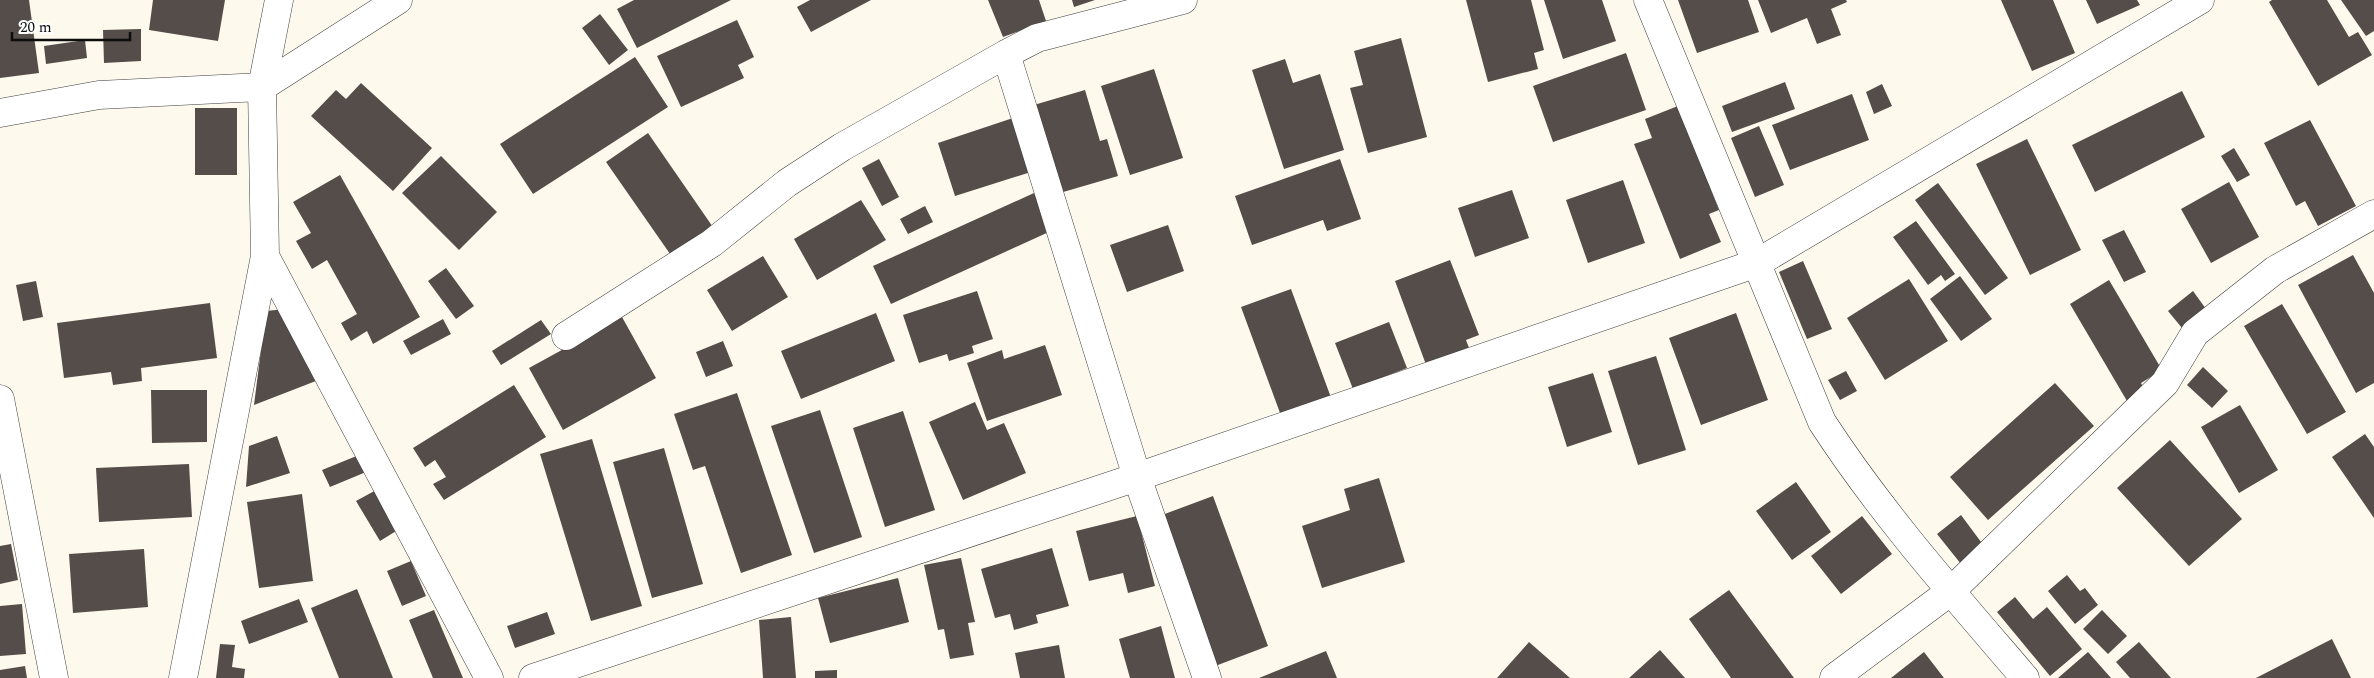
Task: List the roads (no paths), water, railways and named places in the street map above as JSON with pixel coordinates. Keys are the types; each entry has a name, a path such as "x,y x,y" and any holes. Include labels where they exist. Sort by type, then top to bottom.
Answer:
{"street":[{"path":"182,678 265,256 262,87 279,0"},
{"path":"0,113 100,95 262,87 398,0"},
{"path":"566,336 712,243 787,183 842,147 1006,54 1037,38 1183,0"},
{"path":"1648,0 1822,422 1854,471 1951,591 2025,678"},
{"path":"533,678 1137,477 1757,263 2200,0"},
{"path":"1006,54 1137,477 1207,678"},
{"path":"1834,678 1951,591 2165,383 2195,332 2275,270 2374,214"},
{"path":"265,256 489,678"},
{"path":"0,399 54,678"}]}
